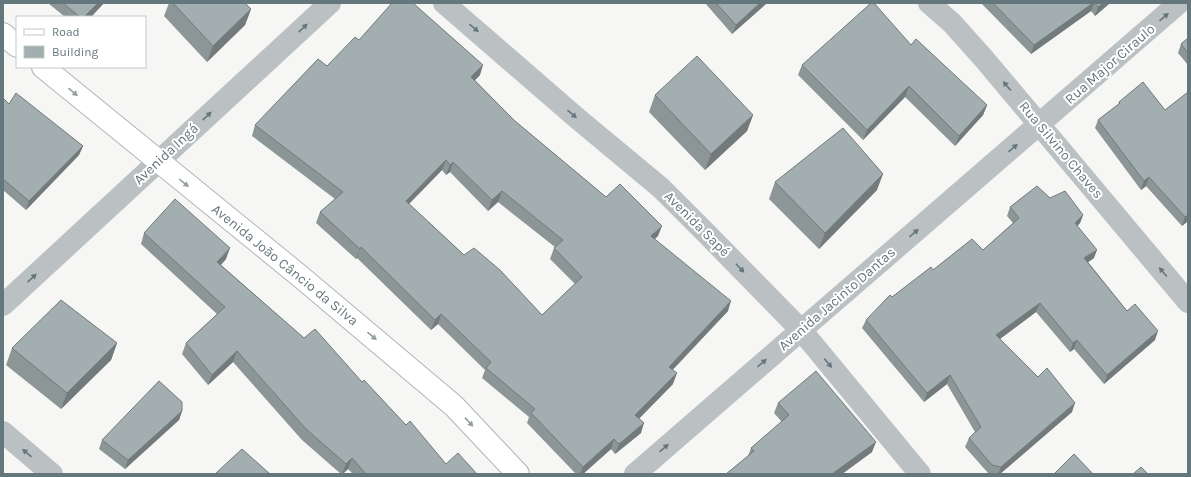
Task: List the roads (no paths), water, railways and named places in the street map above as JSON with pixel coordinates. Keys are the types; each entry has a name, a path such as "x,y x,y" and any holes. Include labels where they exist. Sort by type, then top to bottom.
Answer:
{"main road":[{"path":"3,34 16,45"},
{"name":"Avenida João Câncio da Silva","path":"44,68 158,162 301,276 454,406 518,474"}],"street":[{"name":"Avenida Ingá","path":"3,305 330,3"},
{"name":"Avenida Sapé","path":"444,3 578,119 661,188 801,330 920,474"},
{"name":"Rua Silvino Chaves","path":"929,3 952,23 976,49 1188,302"},
{"name":"Rua Major Ciraulo","path":"1040,125 1179,3"},
{"name":"Avenida Jacinto Dantas","path":"635,474 1040,125"},
{"path":"3,432 52,474"}]}
